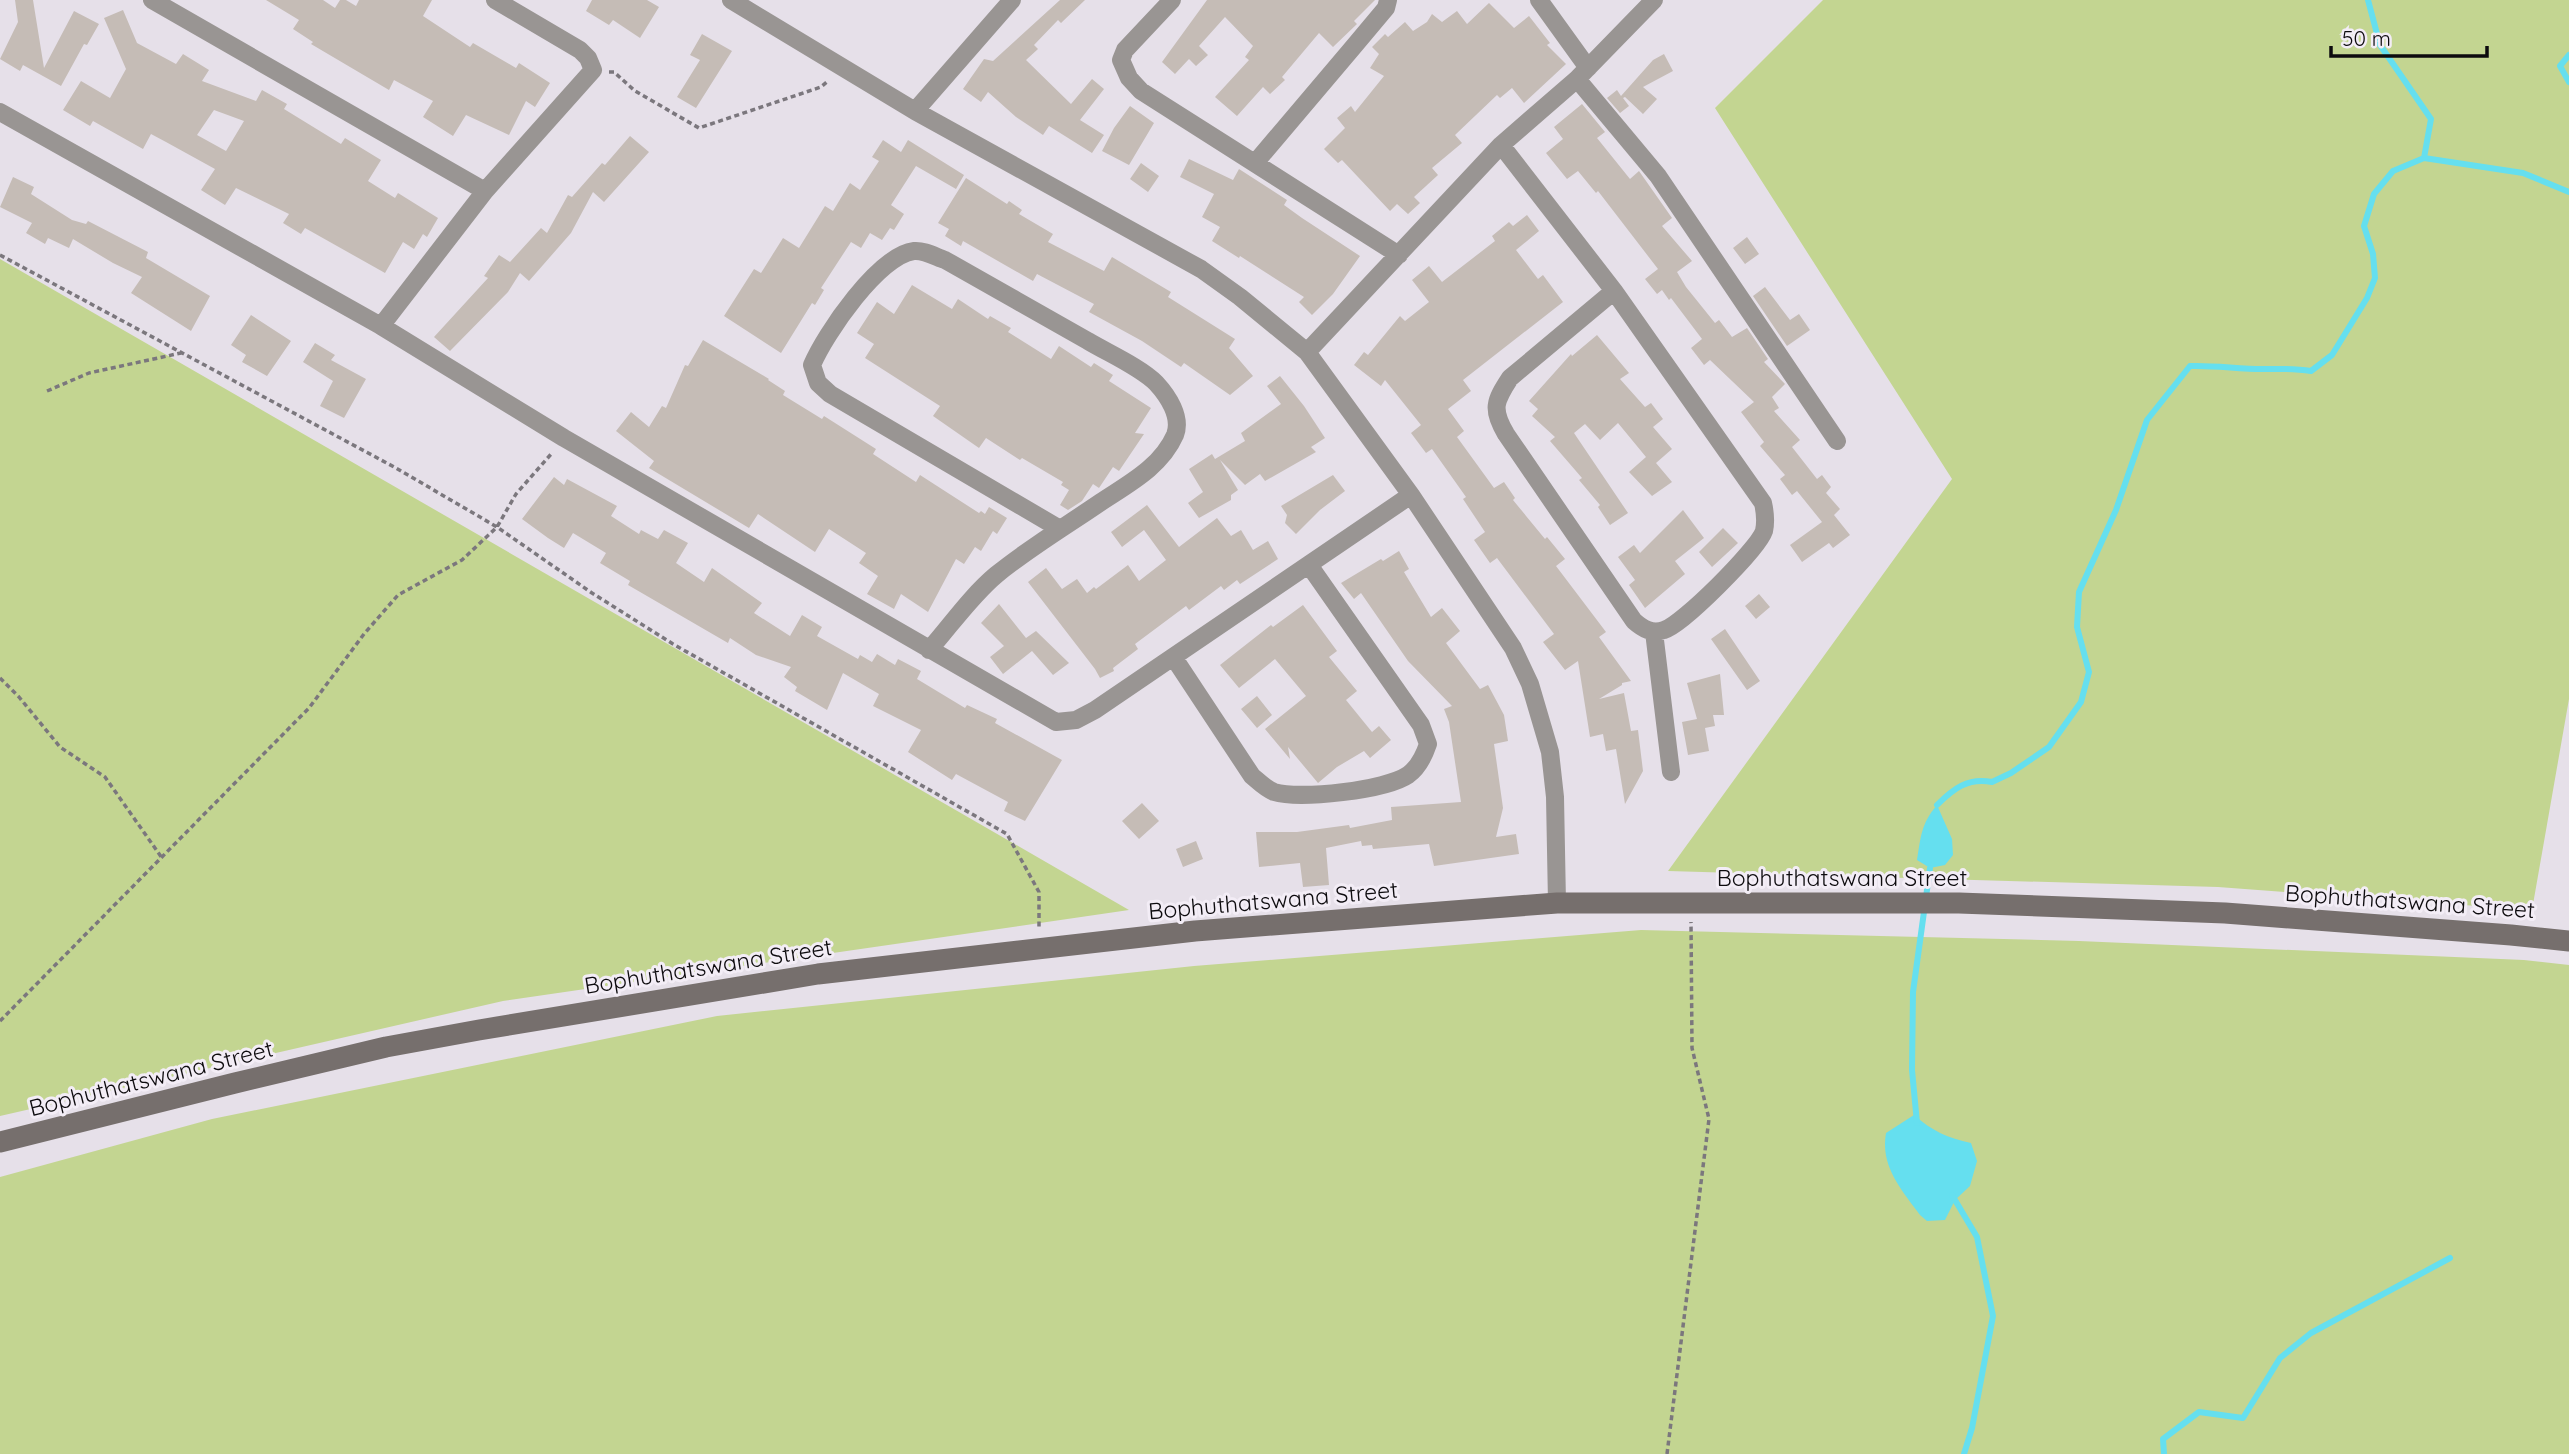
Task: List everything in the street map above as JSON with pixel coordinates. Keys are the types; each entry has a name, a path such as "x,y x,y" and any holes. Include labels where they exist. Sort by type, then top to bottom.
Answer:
{"street":[{"path":"152,0 485,191"},
{"path":"380,326 485,191 593,70 588,58 580,50 495,0"},
{"path":"731,0 915,111 1201,270 1240,297 1307,352 1411,495 1513,648 1530,684 1548,739 1553,771 1557,903"},
{"path":"915,111 1012,0"},
{"path":"1172,0 1125,50 1121,65 1129,78 1141,91 1399,255"},
{"path":"1255,163 1386,8 1388,0"},
{"path":"1538,0 1582,74 1658,176 1837,441"},
{"path":"1307,352 1501,145 1582,74 1654,0"},
{"path":"0,112 380,326 564,438 1051,720 1066,722 1095,710 1411,495"},
{"path":"1501,145 1614,291 1763,503 1763,531 1752,550 1714,590 1672,627 1654,632 1647,631 1634,621 1506,434 1496,412 1499,396 1510,378 1614,291"},
{"path":"929,650 994,577 1152,466 1165,452 1176,433 1177,420 1173,407 1156,383 1147,376 945,260 918,250 897,256 863,287 819,348 812,365 818,383 830,394 1060,529"},
{"path":"1174,658 1252,776 1267,789 1296,796 1334,792 1397,781 1410,773 1422,760 1428,744 1421,725 1309,565"},
{"path":"1654,632 1671,772"},
{"name":"Bophuthatswana Street","path":"0,1142 386,1048 465,1032 818,974 1195,932 1557,903 1959,902 2225,914 2569,941"}],"path":[{"path":"593,70 614,72 635,91 699,128 821,87 843,69"},
{"path":"0,255 396,468 497,527 592,593 673,644 1007,834 1039,892 1039,950"},
{"path":"47,391 89,373 183,352"},
{"path":"0,1021 309,708 364,634 398,595 462,560 497,527 516,494 564,438"},
{"path":"0,678 60,747 105,777 162,858"},
{"path":"1667,1454 1709,1119 1692,1048 1690,902"}],"green space":[{"path":"1823,0 2569,0 2569,699 2532,910 2218,887 1668,871 1952,479 1715,108"},
{"path":"0,259 1129,910 503,1001 0,1116"},
{"path":"1641,930 2079,941 2524,960 2569,965 2569,1454 0,1454 0,1177 212,1119 717,1016 1194,966"}],"water":[{"path":"1937,805 1952,839 1953,855 1945,865 1930,868 1917,860 1925,824"},
{"path":"1914,1115 1941,1133 1971,1143 1977,1161 1970,1186 1955,1200 1945,1220 1927,1221 1920,1215 1894,1177 1886,1157 1886,1133"}],"building":[{"path":"15,0 33,0 44,68 74,11 99,24 87,45 84,44 61,86 23,65 20,71 0,59 18,22"},
{"path":"266,0 323,0 335,8 340,0 346,0 356,6 359,0 432,0 423,16 470,47 473,43 516,68 519,63 550,83 535,107 526,101 509,135 466,115 453,136 423,117 433,101 394,80 389,90 311,44 313,42 293,29 299,20"},
{"path":"592,0 647,0 659,7 640,38 613,20 609,25 586,11"},
{"path":"1060,0 1085,0 1061,23 1058,20 1034,45 1038,49 1026,60 1071,104 1092,79 1104,89 1080,120 1104,135 1092,153 1049,126 1043,135 1016,117 988,92 981,102 963,89 984,59 993,61"},
{"path":"1207,0 1375,0 1354,21 1357,24 1333,47 1319,33 1282,77 1285,80 1270,94 1263,87 1237,116 1215,97 1249,60 1245,57 1253,46 1225,17 1199,46 1208,55 1196,66 1189,59 1175,74 1162,62"},
{"path":"1489,3 1514,28 1529,16 1550,43 1547,45 1566,64 1524,103 1512,88 1500,98 1497,95 1455,135 1462,143 1432,168 1438,175 1414,197 1420,203 1408,214 1397,204 1390,211 1342,160 1338,163 1324,149 1345,128 1337,118 1351,106 1355,112 1384,76 1370,68 1379,54 1372,47 1385,34 1388,37 1405,22 1413,31 1427,22 1432,14 1442,22 1457,11 1467,24"},
{"path":"123,10 137,43 176,64 183,54 209,70 202,81 256,101 262,90 287,104 284,109 341,144 345,138 381,160 368,181 395,198 398,193 438,218 427,237 423,234 414,249 403,242 385,273 305,228 301,234 283,223 289,214 236,188 225,205 201,190 215,169 151,134 143,149 93,121 90,126 63,110 81,81 110,98 126,69 104,18","holes":["214,110 244,121 226,151 197,135"]},
{"path":"702,34 732,51 696,108 677,97 700,60 690,55"},
{"path":"1664,54 1673,71 1643,87 1657,99 1643,114 1625,97 1623,98 1629,106 1620,113 1607,98 1617,90 1621,96 1653,60"},
{"path":"1582,104 1605,132 1597,138 1630,179 1639,171 1672,218 1662,226 1692,261 1677,272 1686,287 1715,323 1719,320 1732,337 1747,328 1768,359 1764,362 1785,384 1772,397 1779,408 1774,411 1800,440 1792,447 1817,479 1822,475 1831,487 1826,493 1840,509 1834,515 1850,535 1833,548 1829,543 1802,562 1790,545 1822,522 1797,491 1792,495 1780,479 1785,475 1760,446 1764,442 1741,412 1754,402 1710,360 1704,365 1691,348 1702,339 1671,298 1669,300 1662,290 1657,294 1645,279 1658,269 1598,191 1596,193 1578,171 1567,179 1546,153 1563,139 1554,127"},
{"path":"1130,106 1154,123 1129,165 1102,151"},
{"path":"630,136 649,152 604,202 593,192 571,233 529,281 520,273 508,292 450,351 434,337 488,278 484,276 499,255 510,262 541,228 547,233 568,195 572,197"},
{"path":"883,140 901,152 908,140 964,175 956,189 916,166 891,205 904,214 894,230 890,228 882,240 870,233 861,248 851,242 821,288 824,290 815,305 812,303 781,353 724,316 754,269 761,273 783,238 799,248 825,206 833,211 850,183 860,190 879,161 872,157"},
{"path":"1189,159 1233,180 1239,169 1287,200 1284,205 1302,218 1360,256 1333,294 1312,315 1299,302 1304,297 1212,241 1220,227 1202,217 1214,194 1180,177"},
{"path":"1141,163 1159,176 1148,192 1130,179"},
{"path":"13,177 34,187 31,194 72,220 86,224 88,221 148,252 146,258 210,296 191,331 131,293 142,277 73,239 69,248 48,238 45,244 26,233 32,223 0,207"},
{"path":"966,178 1007,204 1009,201 1022,210 1019,214 1053,234 1048,242 1104,271 1112,257 1171,292 1168,297 1235,339 1229,348 1253,376 1230,395 1184,363 1181,367 1142,341 1089,312 1094,304 1037,274 1033,281 963,241 961,246 945,236 949,229 938,223"},
{"path":"1527,215 1539,231 1516,250 1538,279 1543,275 1563,302 1463,380 1471,391 1448,409 1464,431 1457,437 1494,488 1504,482 1515,498 1513,500 1565,559 1556,566 1606,632 1599,637 1631,681 1622,683 1599,699 1624,693 1631,731 1638,730 1643,771 1625,804 1616,749 1606,751 1603,734 1590,737 1578,661 1565,670 1543,642 1554,634 1497,558 1490,563 1474,540 1485,532 1463,499 1466,497 1432,449 1426,453 1411,433 1421,425 1385,380 1381,386 1354,365 1364,352 1368,355 1400,316 1405,321 1429,302 1412,280 1429,266 1442,282 1495,241 1492,236 1509,222 1513,226"},
{"path":"1747,237 1759,254 1745,264 1733,248"},
{"path":"912,285 952,309 958,299 988,319 990,316 1011,328 1008,332 1051,359 1059,346 1091,367 1094,363 1113,375 1109,381 1151,408 1135,433 1144,434 1119,471 1113,467 1099,488 1093,484 1082,501 1068,510 1060,505 1069,490 1061,485 1063,482 1022,458 1020,460 986,438 979,448 933,416 940,406 865,358 874,344 857,333 877,302 894,314"},
{"path":"1765,287 1790,320 1799,314 1810,330 1787,346 1753,296"},
{"path":"251,315 291,341 267,376 242,362 246,355 231,345"},
{"path":"1597,335 1629,373 1620,379 1645,407 1651,403 1663,419 1653,427 1672,449 1656,463 1672,482 1652,496 1629,472 1646,457 1618,423 1600,440 1585,424 1574,433 1628,513 1610,525 1598,507 1600,505 1579,480 1582,478 1550,441 1555,437 1532,416 1538,409 1529,401 1571,354 1572,356"},
{"path":"703,340 769,379 785,391 783,395 822,419 824,416 876,449 873,454 916,482 920,475 979,513 981,511 985,514 989,507 1007,518 997,534 993,531 981,551 975,547 964,564 956,559 928,612 901,594 894,609 867,594 878,576 859,563 866,553 829,529 815,552 758,514 749,528 649,468 654,461 616,431 631,412 649,427 662,406 666,408 685,365 688,366"},
{"path":"315,343 335,355 331,360 366,379 344,418 320,406 333,381 303,362"},
{"path":"1280,376 1325,438 1311,447 1316,452 1265,481 1260,474 1245,485 1220,460 1238,490 1231,495 1231,500 1199,518 1188,503 1203,492 1189,469 1212,454 1215,459 1245,441 1241,433 1281,404 1267,386"},
{"path":"1333,475 1345,491 1320,510 1296,534 1285,523 1287,515 1281,506"},
{"path":"554,477 564,485 567,479 617,506 611,516 639,534 641,530 658,539 664,530 688,543 676,563 704,582 712,568 762,603 754,613 790,636 802,615 822,627 817,636 858,659 860,655 872,662 877,654 895,665 898,659 921,671 917,679 965,708 967,705 997,719 995,723 1062,760 1025,821 1004,811 1008,802 956,774 952,780 908,752 921,730 873,706 879,694 843,673 827,710 795,691 797,687 784,677 791,667 756,655 730,638 728,643 628,585 630,581 600,563 606,553 573,533 564,548 522,519"},
{"path":"1147,505 1179,547 1217,518 1231,536 1241,530 1253,550 1268,541 1278,559 1240,584 1237,580 1224,590 1221,586 1189,610 1186,606 1135,644 1138,649 1113,668 1114,671 1100,678 1028,582 1046,568 1062,589 1077,579 1087,593 1128,565 1139,581 1166,560 1144,530 1122,547 1111,532"},
{"path":"1683,510 1704,538 1675,561 1685,574 1645,608 1629,585 1635,580 1618,557 1634,545 1640,553"},
{"path":"1723,528 1738,543 1712,567 1699,552"},
{"path":"1399,551 1409,569 1404,572 1431,617 1442,608 1460,631 1446,643 1480,689 1488,685 1504,715 1508,741 1494,744 1503,808 1496,837 1516,834 1519,854 1434,866 1429,844 1373,849 1372,845 1362,846 1361,841 1326,848 1329,885 1303,887 1300,863 1259,867 1256,832 1297,832 1349,825 1350,828 1392,820 1391,807 1461,802 1449,722 1444,709 1452,706 1408,661 1361,593 1354,599 1341,583"},
{"path":"1759,594 1770,607 1756,619 1745,606"},
{"path":"999,604 1026,638 1036,631 1069,663 1053,675 1032,651 1003,674 990,657 1004,646 981,623"},
{"path":"1303,605 1337,651 1329,657 1357,691 1346,700 1372,732 1379,726 1391,740 1370,758 1364,751 1337,767 1318,783 1288,747 1290,759 1265,729 1306,696 1275,659 1239,688 1220,665 1271,625 1273,627"},
{"path":"1725,629 1760,681 1747,690 1711,639"},
{"path":"1720,674 1724,715 1713,715 1715,726 1705,728 1709,751 1688,755 1682,722 1697,719 1687,683"},
{"path":"1257,696 1272,715 1257,728 1241,709"},
{"path":"1142,803 1159,821 1139,839 1122,821"},
{"path":"1196,841 1203,859 1183,867 1176,849"}],"waterway":[{"path":"1937,805 1968,783 1992,782 2011,773 2049,747 2081,702 2089,672 2077,627 2079,592 2116,510 2147,420 2190,366 2311,371 2332,355 2367,298 2375,278 2373,254 2364,226 2374,194 2393,171 2424,158 2431,119 2380,45 2368,0"},
{"path":"2569,55 2560,66 2569,82"},
{"path":"2424,158 2523,173 2569,192"},
{"path":"1917,1123 1912,1070 1913,992 1930,868"},
{"path":"1952,1195 1977,1237 1993,1316 1972,1428 1964,1454"},
{"path":"2164,1454 2163,1439 2199,1412 2243,1418 2280,1358 2311,1333 2450,1258"}]}
